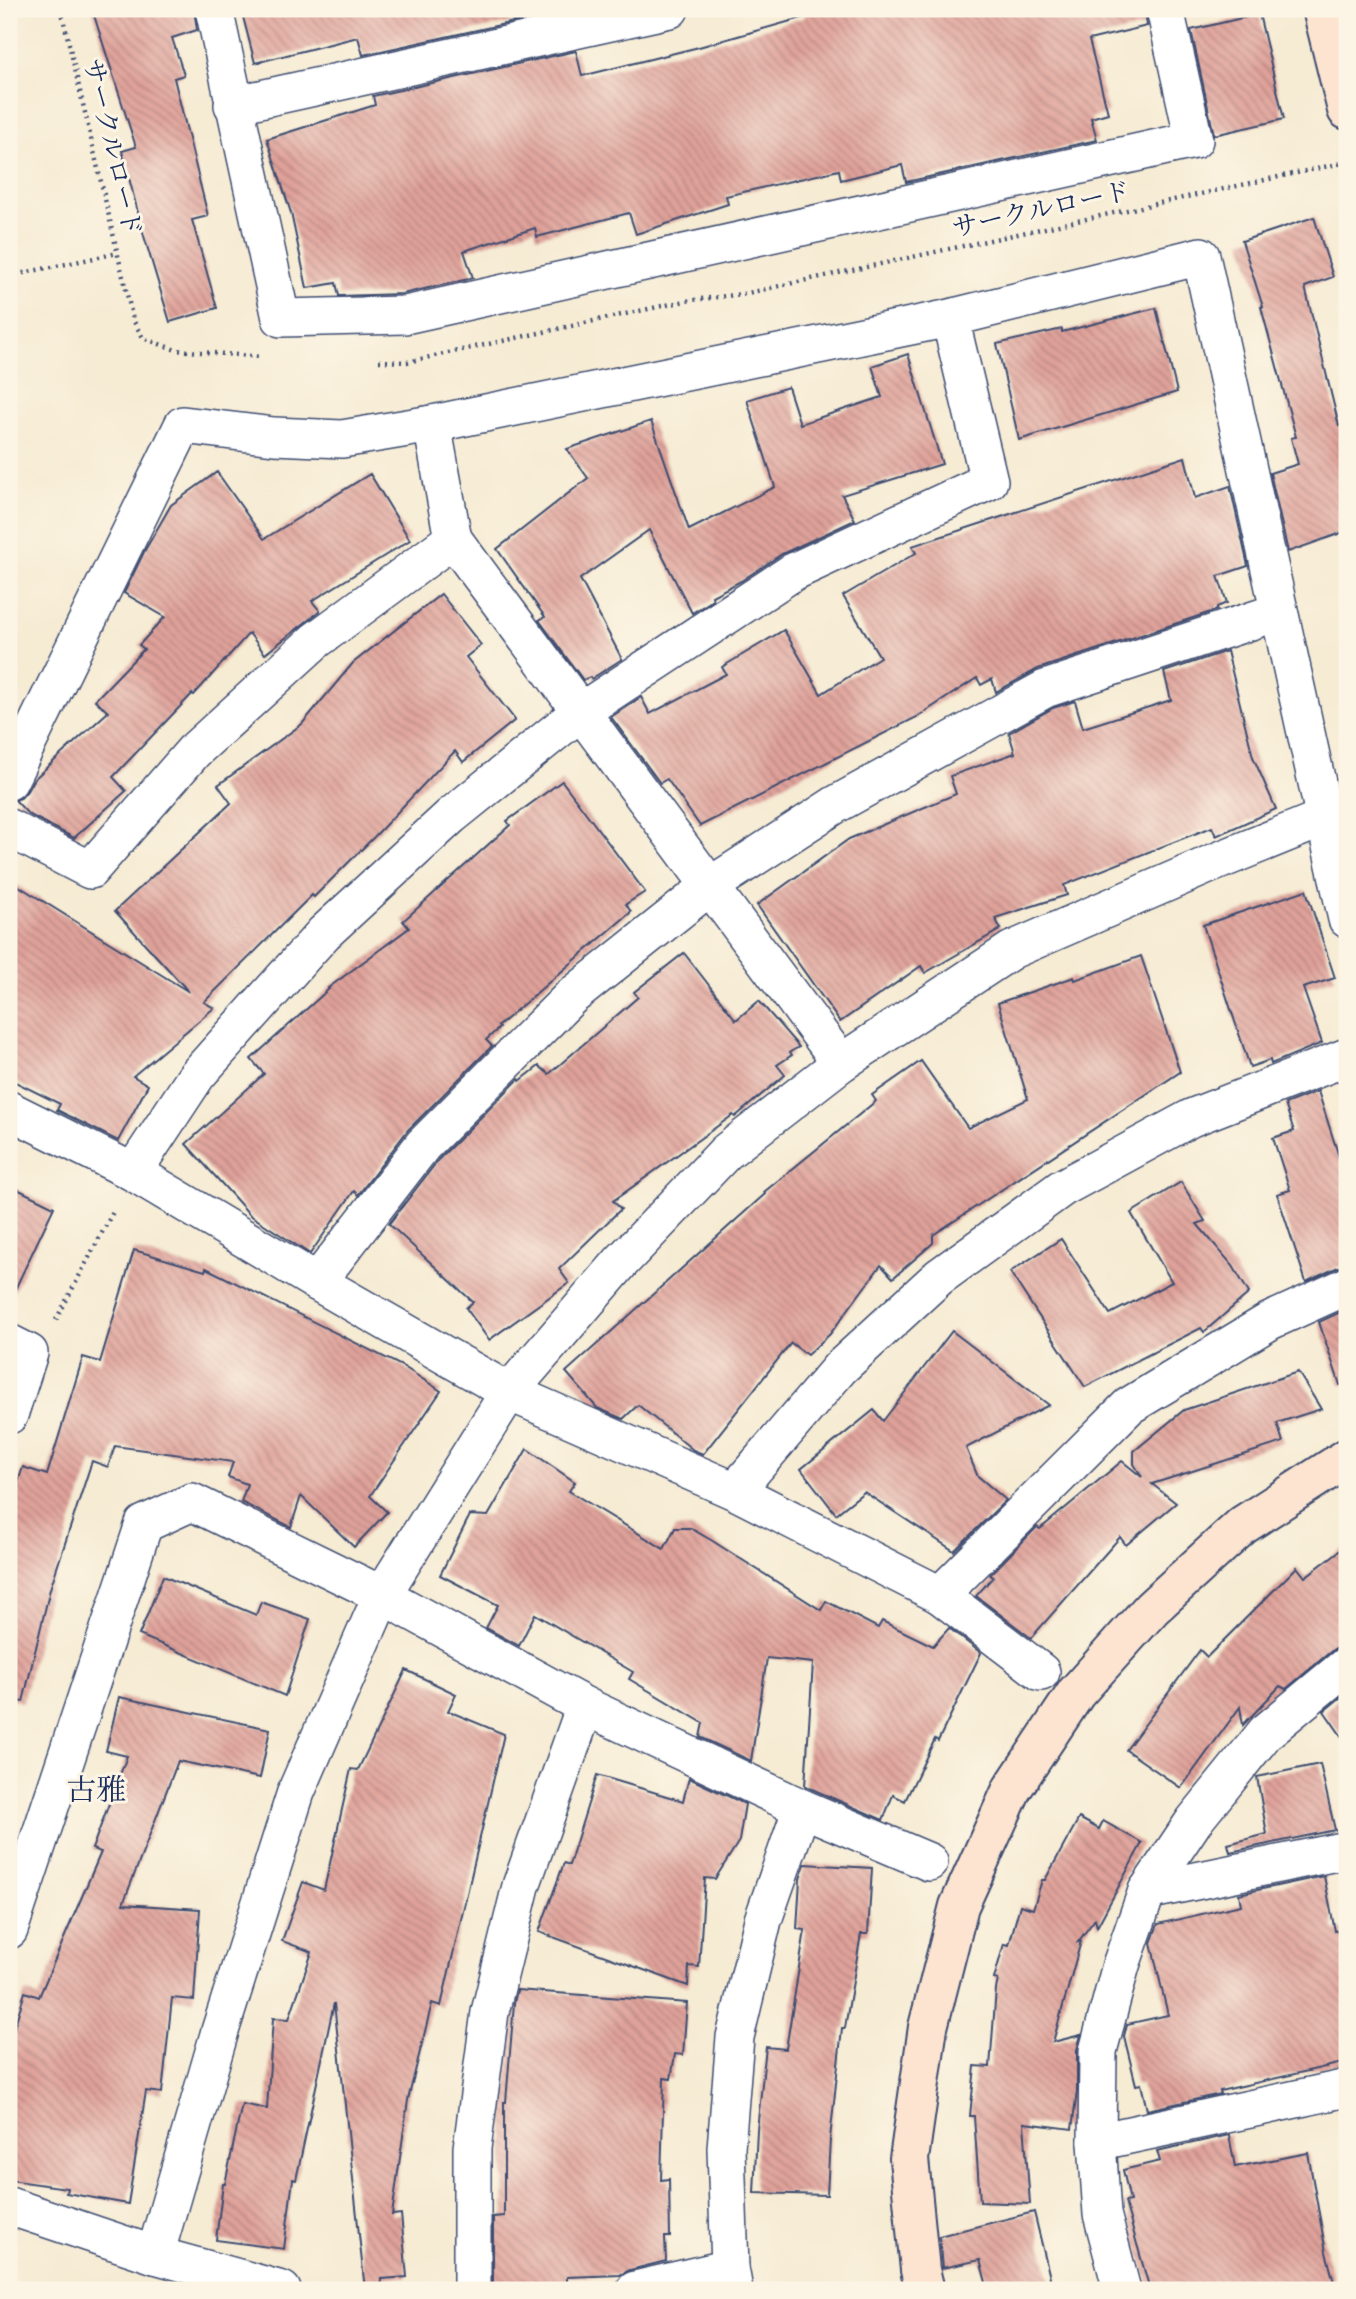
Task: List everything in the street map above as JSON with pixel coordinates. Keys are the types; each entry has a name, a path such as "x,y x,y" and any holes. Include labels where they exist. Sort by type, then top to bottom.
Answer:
{"street":[{"path":"214,9 281,318 405,315 1194,140 1165,9"},
{"path":"233,105 670,9"},
{"path":"1322,9 1347,110"},
{"path":"9,781 183,425 274,436 342,439 432,424 950,318 1201,256 1278,612 1337,815 1347,919"},
{"path":"133,1172 197,1075 324,933 451,816 580,712 793,572 989,481 950,318"},
{"path":"432,424 453,539 841,1063"},
{"path":"9,828 90,870 194,751 315,641 453,539"},
{"path":"317,1282 423,1145 571,997 710,887 835,805 1045,689 1278,612"},
{"path":"155,2255 220,2031 296,1792 382,1595 509,1392 621,1262 726,1152 841,1063 1012,950 1208,865 1337,815"},
{"path":"735,1491 850,1359 939,1277 1062,1188 1191,1118 1347,1057"},
{"path":"9,1110 133,1172 509,1392 735,1491 940,1595 1041,1672"},
{"path":"940,1595 1129,1406 1270,1321 1347,1286"},
{"path":"9,1415 19,1348"},
{"path":"925,2290 920,2270 909,2159 928,2027 959,1906 1012,1789 1076,1693 1152,1608 1243,1525 1347,1458"},
{"path":"9,1930 144,1524 192,1502 382,1595 585,1706 802,1808 929,1862"},
{"path":"1122,2290 1102,2214 1097,2142 1098,2051 1121,1965 1147,1891 1194,1821 1266,1732 1347,1665"},
{"path":"472,2290 472,2148 490,2012 521,1886 585,1706"},
{"path":"635,2290 732,2279 726,2148 735,2037 763,1920 802,1808"},
{"path":"1147,1891 1347,1850"},
{"path":"1097,2142 1347,2088"},
{"path":"9,2206 155,2255 282,2290"}],"path":[{"name":"サークルロード","path":"9,276 118,254 61,9"},
{"name":"サークルロード","path":"743,294 1347,162"},
{"path":"19,1348 47,1338 133,1172"}],"building":[{"path":"92,9 194,9 197,30 172,38 184,75 174,78 208,216 192,220 217,308 170,322 122,151 136,147"},
{"path":"241,9 568,10 363,55 358,37 255,63"},
{"path":"803,9 1145,9 1147,26 1089,40 1108,113 1091,118 1097,140 906,182 902,165 841,180 839,170 726,196 728,204 636,234 629,213 537,237 535,228 464,251 473,278 402,294 339,296 336,283 307,288 291,213 267,139 375,105 373,96 576,51 582,76 805,17"},
{"path":"1259,14 1284,119 1214,135 1191,30"},
{"path":"1314,217 1333,277 1305,287 1339,426 1347,424 1347,531 1288,552 1270,473 1298,464 1291,438 1296,437 1263,307 1242,241"},
{"path":"1156,308 1177,392 1019,440 997,344 1062,329 1062,332"},
{"path":"908,354 942,464 842,495 855,520 782,554 712,596 713,600 692,613 649,530 580,579 622,659 591,679 590,677 583,680 539,620 545,617 497,549 588,478 567,449 651,421 689,530 775,487 747,400 788,387 800,424 882,397 872,366"},
{"path":"1185,457 1195,498 1230,486 1248,566 1218,576 1227,603 1217,607 1217,610 1038,669 996,692 992,679 981,685 977,678 917,717 700,826 667,779 660,783 611,717 641,697 650,714 726,674 722,667 784,630 821,694 880,657 843,596 916,553 912,546"},
{"path":"217,472 264,539 370,474 410,540 312,601 320,611 265,654 249,633 194,695 192,694 113,777 126,791 74,838 28,814 15,800 21,798 33,780 108,712 95,700 144,649 139,645 165,617 124,593 171,505"},
{"path":"441,594 481,645 466,657 515,720 463,762 455,751 314,897 312,895 204,1002 214,1008 133,1076 148,1085 118,1141 57,1110 60,1104 9,1079 9,880 189,992 115,911 231,803 218,785 302,724 353,663"},
{"path":"1227,651 1253,757 1276,809 1216,836 1212,827 1064,885 1067,895 995,918 1001,929 925,973 921,966 840,1022 757,905 849,839 956,794 950,776 1015,753 1009,733 1053,708 1075,701 1083,728 1171,700 1164,672"},
{"path":"562,781 645,892 626,904 631,912 498,1026 486,1040 492,1046 408,1130 358,1195 354,1191 310,1254 250,1215 186,1144 264,1074 251,1059 328,988 409,928 403,921 510,825 507,821"},
{"path":"1306,890 1335,978 1303,988 1322,1043 1271,1064 1270,1060 1250,1067 1203,925"},
{"path":"684,953 736,1020 759,1001 799,1047 777,1065 785,1075 735,1117 733,1115 613,1201 621,1209 559,1269 569,1283 489,1340 466,1308 473,1302 389,1224 439,1159 519,1079 520,1081 539,1066 549,1074 638,997 634,992"},
{"path":"1141,956 1180,1072 933,1235 933,1243 893,1278 881,1265 830,1334 807,1355 791,1343 703,1454 693,1450 638,1405 623,1419 597,1408 566,1372 765,1194 764,1192 876,1101 872,1095 921,1061 968,1128 1028,1099 998,1003 1074,977 1075,980"},
{"path":"1318,1091 1347,1182 1347,1265 1306,1282 1277,1194 1290,1190 1273,1138 1294,1131 1285,1104"},
{"path":"1181,1182 1205,1221 1197,1224 1233,1266 1249,1293 1204,1332 1201,1328 1085,1387 1010,1272 1061,1239 1110,1314 1172,1282 1131,1213"},
{"path":"9,1185 54,1207 9,1302"},
{"path":"134,1250 205,1271 206,1268 404,1367 441,1391 370,1496 387,1512 354,1547 301,1496 291,1527 241,1502 247,1484 228,1477 233,1462 115,1446 108,1467 92,1461 50,1589 23,1702 9,1700 9,1509 23,1467 47,1475 83,1357 100,1362"},
{"path":"1347,1309 1347,1384 1340,1385 1319,1322"},
{"path":"952,1331 1049,1405 966,1448 978,1477 1006,1500 954,1551 864,1492 836,1514 801,1469 874,1410 883,1421"},
{"path":"1298,1372 1321,1409 1277,1423 1283,1442 1152,1484 1176,1503 1126,1545 1120,1537 1031,1638 976,1596 993,1577 990,1575 1037,1527 1040,1529 1122,1461 1142,1477 1134,1464 1134,1451 1184,1410"},
{"path":"527,1449 575,1482 569,1491 664,1549 675,1528 690,1528 821,1610 826,1601 878,1628 882,1621 933,1646 949,1628 981,1653 905,1801 893,1795 883,1820 805,1786 813,1663 767,1658 751,1761 700,1737 703,1723 629,1679 633,1672 535,1614 519,1646 486,1628 498,1605 440,1575 470,1515 488,1516"},
{"path":"1347,1545 1347,1645 1334,1649 1286,1689 1280,1686 1243,1725 1240,1707 1181,1788 1126,1750 1200,1650 1207,1657 1297,1567 1305,1577"},
{"path":"163,1576 256,1615 261,1602 310,1619 285,1696 139,1635"},
{"path":"406,1670 456,1694 448,1711 504,1734 441,2006 432,2003 408,2100 392,2215 401,2214 407,2277 382,2279 381,2290 365,2290 334,2003 296,2180 293,2179 284,2249 216,2240 223,2184 242,2104 267,2109 273,2018 289,2019 312,1952 282,1941 303,1882 324,1890 351,1769 358,1770"},
{"path":"1347,1692 1347,1744 1324,1711"},
{"path":"119,1697 270,1729 260,1778 178,1761 123,1904 200,1909 194,2000 172,1998 162,2093 146,2091 128,2204 66,2193 67,2188 9,2180 9,2044 25,1992 39,1997 101,1852 92,1849 127,1756 106,1751"},
{"path":"1320,1764 1335,1830 1230,1852 1228,1844 1267,1834 1257,1777"},
{"path":"597,1775 683,1801 689,1778 745,1804 739,1841 715,1879 705,1878 699,1967 689,1966 688,1986 539,1932 564,1863 569,1865"},
{"path":"1079,1818 1099,1829 1103,1821 1142,1843 1097,1927 1095,1919 1078,1942 1081,1941 1053,2042 1081,2035 1077,2050 1077,2091 1072,2129 1024,2123 1030,2204 980,2202 974,2116 970,2116 975,2066 990,2067 998,1980 994,1979 1004,1944 1009,1945 1020,1905 1033,1909 1042,1880 1045,1880"},
{"path":"805,1864 872,1868 868,1934 861,1934 845,2028 842,2028 827,2195 754,2193 757,2130 766,2047 786,2049 805,1930 797,1929 800,1879"},
{"path":"1324,1876 1335,1931 1347,1929 1347,2062 1147,2110 1141,2084 1136,2085 1124,2036 1127,2024 1168,2015 1151,1943 1158,1924 1241,1905 1239,1894"},
{"path":"517,1990 687,2003 683,2055 675,2054 671,2079 664,2078 661,2180 669,2179 670,2237 665,2237 666,2261 620,2275 567,2277 567,2290 493,2290 493,2217 504,2216 504,2102"},
{"path":"1229,2135 1235,2167 1308,2153 1326,2252 1336,2290 1150,2290 1125,2202 1130,2201 1123,2170 1160,2161 1157,2151"},
{"path":"1034,2212 1053,2290 988,2290 980,2260 942,2268 939,2236"}],"district":[{"name":"古雅","path":"96,1790"}]}
